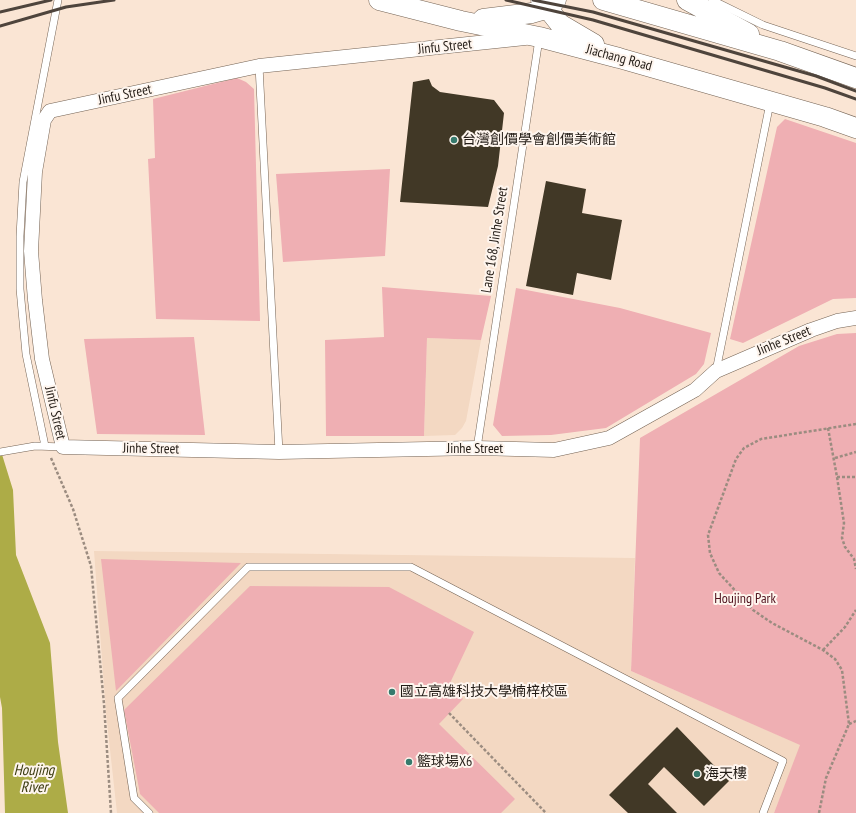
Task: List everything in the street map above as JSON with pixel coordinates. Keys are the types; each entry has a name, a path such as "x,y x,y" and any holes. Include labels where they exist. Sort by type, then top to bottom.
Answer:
{"street":[{"name":"Jiachang Road","path":"379,0 461,21 539,37 618,58 771,101 856,128"},
{"path":"603,0 780,51 856,78"},
{"path":"687,0 780,51"},
{"path":"461,21 514,16 548,3 560,24 618,58"},
{"name":"Jinfu Street","path":"63,448 42,359 34,300 32,265 35,172 44,120 50,111 259,66 539,37"},
{"name":"Jinhe Street","path":"63,448 279,452 477,448 554,450 609,438 695,390 716,371 811,330 837,321 856,318"}],"lane":[{"path":"45,446 26,354 20,289 20,236 23,182 58,0"},
{"path":"712,0 763,25 856,56"},
{"name":"Lane 168, Jinhe Street","path":"477,448 539,37"},
{"path":"259,66 279,452"},
{"path":"716,371 771,101"},
{"path":"0,452 36,446 63,448"},
{"path":"149,813 134,798 118,698 248,567 411,567 783,761 763,813"}],"path":[{"path":"819,813 826,778 849,724 842,670 835,659 823,650 772,623 753,610 719,573 710,553 708,535 736,459 744,448 761,439 856,424"},
{"path":"828,428 835,458 844,523 842,538 845,547 854,559 856,569"},
{"path":"45,446 73,509 91,566 104,704 111,813"},
{"path":"835,458 856,452"},
{"path":"837,477 856,477"},
{"path":"823,650 845,627 856,610"},
{"path":"449,713 546,813"},
{"path":"849,724 856,721"}],"shaded area":[{"path":"427,338 481,340 466,421 455,435 424,436"},
{"name":"國立高雄科技大學楠梓校區","path":"94,551 635,558 631,671 801,745 774,813 117,813 106,713"}],"green space":[{"path":"237,78 246,82 254,89 260,321 156,319 148,159 155,158 153,99"},
{"path":"785,119 856,143 856,298 833,299 743,343 730,339 777,127"},
{"path":"390,169 385,256 283,262 276,174"},
{"path":"382,287 491,296 481,340 427,338 424,436 326,436 325,340 384,337"},
{"path":"516,288 620,308 711,333 704,364 696,374 606,428 551,435 502,436 493,425"},
{"name":"Houjing Park","path":"856,333 856,813 774,813 800,745 631,671 640,438 799,346 837,334"},
{"path":"194,337 205,435 97,434 84,339"},
{"path":"101,559 241,563 116,691"},
{"path":"250,586 389,587 474,632 450,683 463,699 439,724 515,799 501,813 159,813 140,794 124,710"}],"water":[{"name":"Houjing River","path":"0,448 13,490 16,555 50,643 58,742 68,813 5,813 2,708 0,697"}],"building":[{"name":"台灣創價學會創價美術館","path":"429,79 432,86 440,92 494,100 504,113 498,166 488,207 400,202 413,82"},
{"path":"546,181 586,189 582,213 622,220 611,280 577,273 573,295 526,286"},
{"name":"海天樓","path":"677,727 729,781 704,806 664,767 648,784 677,813 628,813 609,795"}],"railway":[{"path":"0,12 51,0"},
{"path":"0,26 66,7 114,0"},
{"path":"506,0 593,20 825,88 856,99"},
{"path":"533,0 593,12 816,76 856,91"}],"place":[{"name":"台灣創價學會創價美術館","path":"454,140"},
{"name":"國立高雄科技大學楠梓校區","path":"392,692"},
{"name":"籃球場X6","path":"409,762"},
{"name":"海天樓","path":"697,774"}]}
